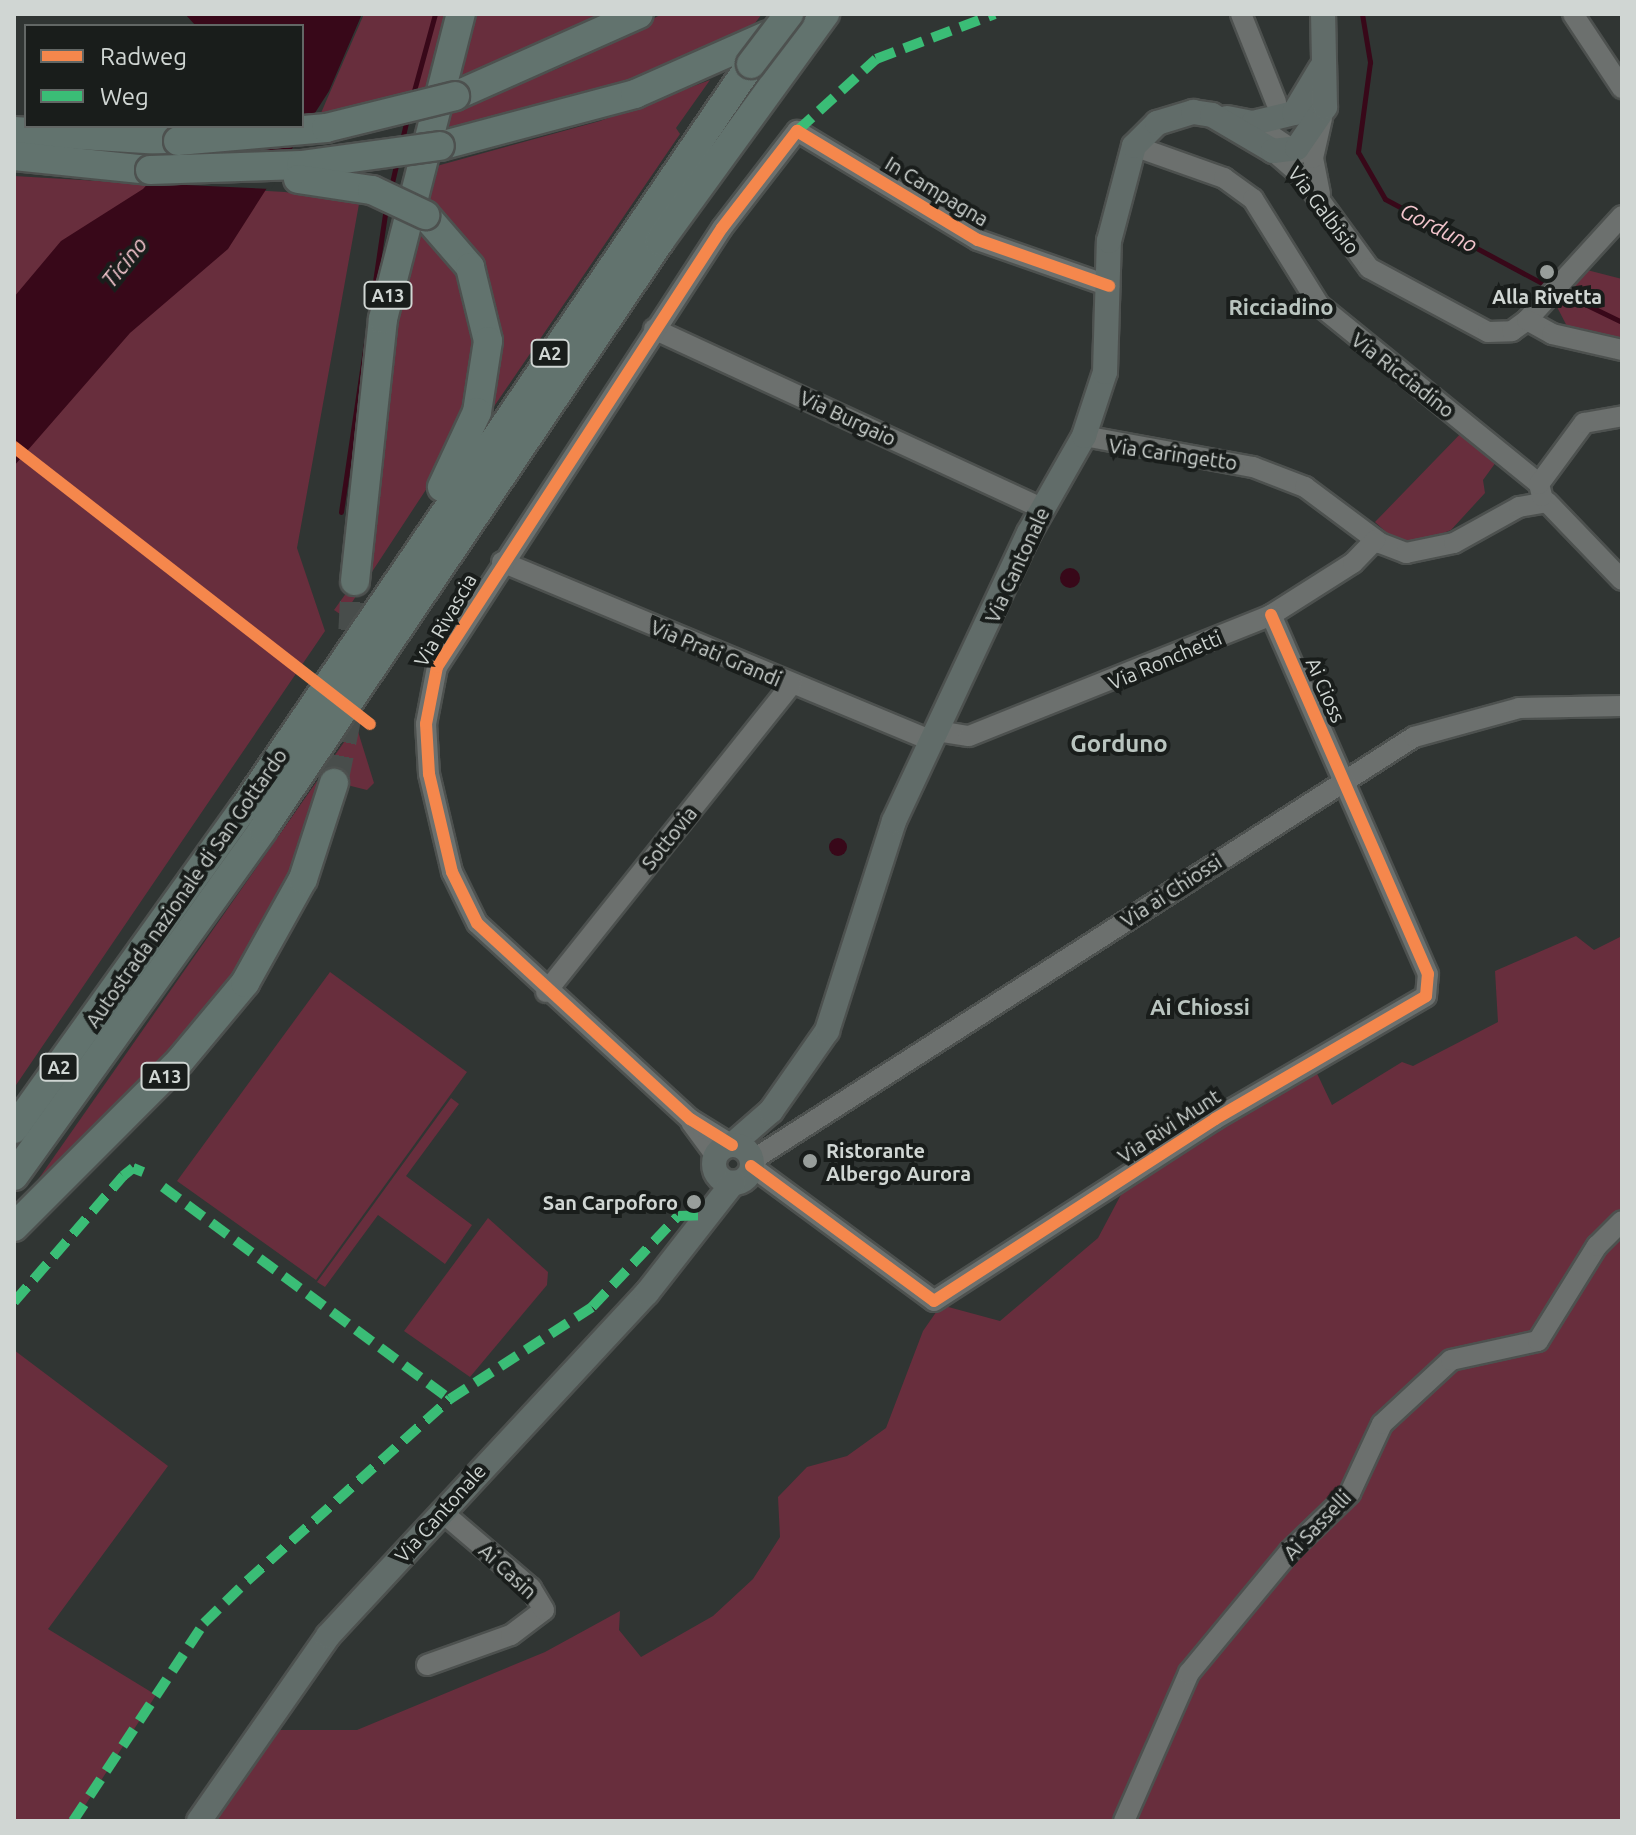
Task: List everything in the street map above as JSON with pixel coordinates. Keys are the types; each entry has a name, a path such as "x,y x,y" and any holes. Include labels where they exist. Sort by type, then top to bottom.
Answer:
{"highway":[{"name":"A13","path":"355,581 383,319 461,14"},
{"path":"14,131 103,141 235,139 326,128 455,96 639,14"},
{"name":"A2","path":"354,645 751,64 789,14"},
{"name":"A2","path":"150,170 301,165 440,146 665,83 813,21"},
{"name":"A2","path":"14,1176 263,829 660,241 813,21"},
{"path":"14,156 150,170"},
{"name":"A2","path":"150,170 340,183 425,215 455,242 476,281 486,325 485,384 455,464 354,645"},
{"name":"Autostrada nazionale di San Gottardo","path":"14,1129 354,645"},
{"name":"A13","path":"14,1227 180,1061 245,983 303,879 334,783"}],"main road":[{"path":"1322,118 1323,14"},
{"path":"1134,146 1167,118 1212,115 1253,123 1294,113 1322,67"},
{"path":"1212,115 1283,150"},
{"name":"Via Galbisio","path":"1283,150 1322,118"},
{"name":"Via Cantonale","path":"199,1821 288,1684 441,1511 652,1286 700,1220 733,1164 837,1011 887,838 1042,508 1084,436 1105,372 1116,200 1134,146"}],"street":[{"path":"1241,14 1276,102"},
{"path":"1573,14 1622,88"},
{"path":"1253,123 1283,150 1322,67"},
{"path":"1309,179 1322,118"},
{"name":"In Campagna","path":"797,131 978,240 1109,286"},
{"name":"Via Rivascia","path":"733,1164 690,1119 489,939 466,905 429,774 432,679 502,562 654,329 797,131"},
{"name":"Via Ricciadino","path":"1134,146 1224,178 1253,199 1319,305 1541,492 1622,580"},
{"name":"Via Galbisio","path":"1283,150 1309,179 1325,209 1358,257 1393,286 1488,332 1512,331 1529,317 1622,216"},
{"path":"1529,317 1546,332 1622,350"},
{"name":"Via Burgaio","path":"654,329 1042,508"},
{"path":"1541,492 1584,423 1622,416"},
{"name":"Via Caringetto","path":"1084,436 1253,467 1305,487 1375,540 1406,553 1475,533 1541,492"},
{"name":"Via Ronchetti","path":"934,736 969,736 1271,615 1353,563 1375,540"},
{"name":"Via Prati Grandi","path":"502,562 791,685 934,736"},
{"name":"Ai Cioss","path":"1271,615 1344,781"},
{"name":"Sottovia","path":"546,992 791,685"},
{"name":"Via ai Chiossi","path":"733,1164 798,1127 1414,737 1463,719 1535,707 1622,706"},
{"name":"Via Rivi Munt","path":"733,1164 934,1301 1215,1119 1421,1001 1428,974 1344,781"},
{"path":"771,1111 798,1127"},
{"name":"Ai Sasselli","path":"1124,1821 1189,1673 1289,1552 1350,1493 1382,1424 1451,1360 1538,1341 1597,1246 1622,1221"},
{"name":"Ai Casin","path":"427,1665 511,1635 544,1610 531,1588 441,1511"}],"shaded area":[{"path":"364,14 453,14 431,87 321,113"},
{"path":"473,14 608,14 453,81"},
{"path":"662,14 762,14 738,45 709,59 435,137 442,114 559,68"},
{"path":"710,80 676,128 680,134 480,427 494,330 425,203 433,167 600,121"},
{"path":"14,176 285,192 359,204 297,548 325,631 14,1088"},
{"path":"414,223 461,273 476,345 466,408 431,482 343,616 334,610 370,560 390,352"},
{"path":"1587,270 1622,279 1622,343 1570,332 1556,305"},
{"path":"1466,428 1499,458 1483,480 1485,493 1451,530 1418,543 1397,542 1375,522"},
{"path":"356,725 374,783 367,790 319,778"},
{"path":"317,781 315,829 237,984 14,1214"},
{"path":"1576,936 1594,950 1622,936 1622,1821 199,1821 257,1730 357,1730 545,1652 620,1611 619,1630 641,1657 713,1616 753,1579 780,1537 778,1497 807,1467 847,1456 886,1428 923,1331 941,1305 1000,1321 1098,1238 1133,1172 1312,1063 1332,1105 1402,1062 1413,1066 1498,1022 1495,971"},
{"path":"330,972 467,1072 316,1280 177,1181"},
{"path":"451,1098 459,1104 406,1176 472,1225 445,1264 378,1215 325,1287 317,1282"},
{"path":"488,1218 548,1272 547,1285 470,1377 404,1331"},
{"path":"14,1350 168,1466 48,1629 156,1695 75,1821 14,1821"}],"water":[{"name":"Ticino","path":"185,14 362,14 329,91 228,249 130,333 14,466 14,297 61,241 143,189 199,128 304,128 304,24 194,24"},
{"path":"1070,568 1077,571 1080,578 1077,585 1070,588 1063,585 1060,578 1063,571"},
{"path":"834,838 842,838 847,847 845,854 834,856 829,851 829,843"}],"pier":[{"path":"292,156 271,189 143,183"}],"waterway":[{"path":"412,98 435,14"},
{"name":"Gorduno","path":"1362,14 1370,62 1358,152 1385,199 1549,287"},
{"path":"402,140 407,119"},
{"path":"391,187 397,162"},
{"path":"341,512 386,209"},
{"name":"Gorduno","path":"1558,291 1622,322"}],"tunnel":[{"path":"334,783 348,714 355,581"}],"marked path":[{"path":"797,131 876,59 995,14"},
{"path":"14,1302 123,1176 133,1168 143,1172"},
{"path":"163,1187 450,1399"},
{"path":"73,1821 204,1623 247,1581 450,1399 592,1307 678,1216 701,1215"}],"cycle path":[{"path":"732,1145 690,1119 477,923 452,872 429,774 426,724 437,667 722,228 797,131 978,240 1109,286"},
{"path":"14,447 370,724"},
{"path":"751,1166 934,1301 1215,1119 1426,996 1428,974 1271,615"}],"place":[{"name":"Alla Rivetta","path":"1547,272"},
{"name":"Ristorante Albergo Aurora","path":"810,1161"},
{"name":"San Carpoforo","path":"694,1202"}],"district":[{"name":"Ricciadino","path":"1281,307"},
{"name":"Gorduno","path":"1119,744"},
{"name":"Ai Chiossi","path":"1200,1007"}]}
